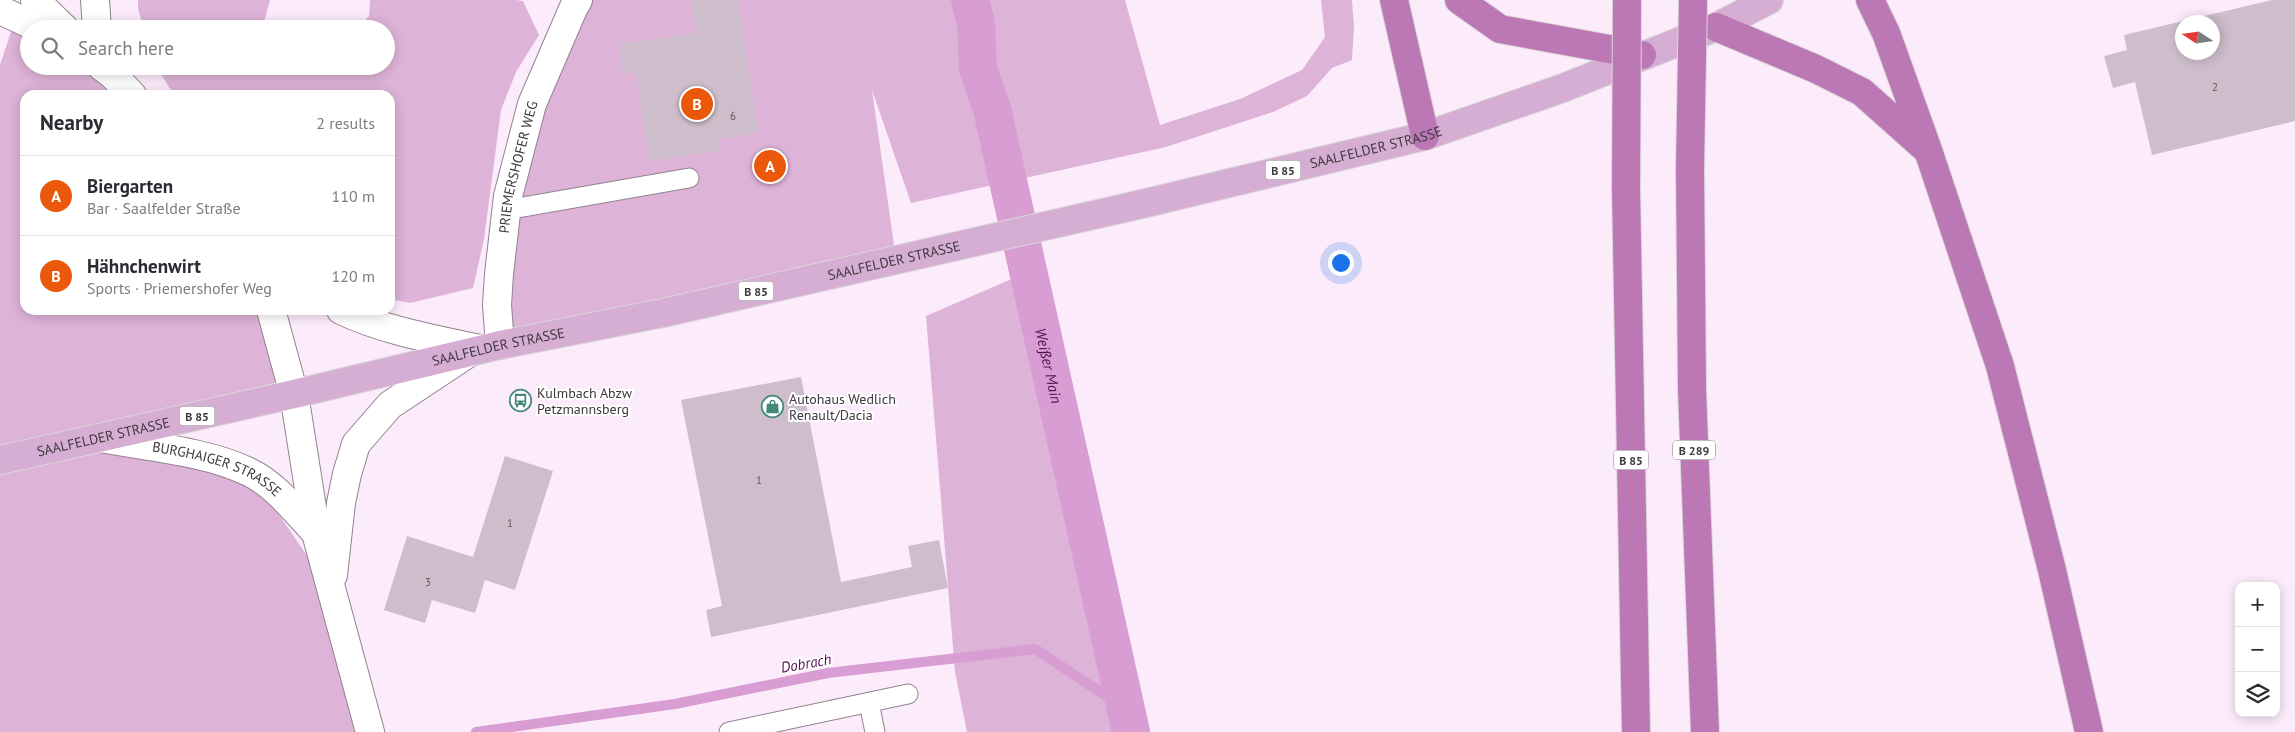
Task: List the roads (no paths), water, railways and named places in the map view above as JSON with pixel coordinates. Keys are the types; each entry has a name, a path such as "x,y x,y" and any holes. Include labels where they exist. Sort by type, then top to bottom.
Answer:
{"highway":[{"path":"1394,0 1425,136"},
{"path":"1459,0 1500,29 1642,55"},
{"name":"B 85","path":"1627,0 1626,188 1636,732"},
{"name":"B 289","path":"1693,0 1690,168 1692,398 1705,732"},
{"path":"1870,0 1886,33 1928,150 2000,366 2052,570 2088,732"},
{"path":"1716,27 1816,69 1862,92 1928,150"}],"main road":[{"name":"SAALFELDER STRASSE","path":"0,460 294,394 483,349 662,313 1142,204 1425,136 1563,88 1716,27 1769,0"}],"street":[{"path":"36,0 56,20"},
{"path":"95,0 97,20"},
{"name":"PRIEMERSHOFER WEG","path":"483,349 497,305 508,196 532,104 578,0"},
{"path":"0,10 22,20"},
{"path":"113,75 127,90"},
{"name":"BURGHAIGER STRASSE","path":"272,315 294,394 316,533 370,732"},
{"path":"352,315 396,330 483,349"},
{"name":"BURGHAIGER STRASSE","path":"331,591 341,503 356,444 390,405 483,349"},
{"name":"BURGHAIGER STRASSE","path":"101,438 211,458 250,472 278,492 316,533"}],"lane":[{"path":"506,210 689,178"},
{"path":"729,732 908,694"},
{"path":"869,703 875,732"}],"waterway":[{"name":"Weißer Main","path":"970,0 976,24 978,69 992,109 1131,732"},
{"name":"Dobrach","path":"476,732 675,704 828,673 1035,649 1126,709"}],"place":[{"name":"Hähnchenwirt","path":"697,104"},
{"name":"Biergarten","path":"770,166"},
{"name":"Kulmbach Abzw Petzmannsberg","path":"521,401"},
{"name":"Autohaus Wedlich Renault/Dacia","path":"773,407"}]}
